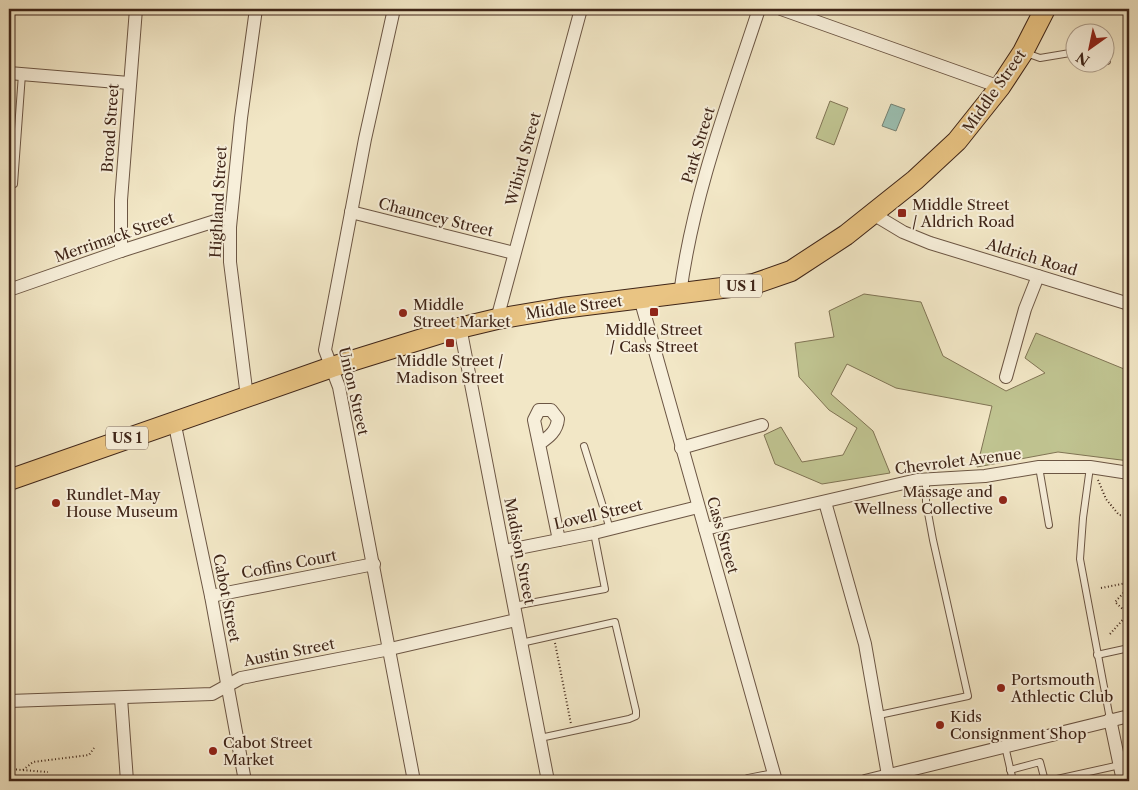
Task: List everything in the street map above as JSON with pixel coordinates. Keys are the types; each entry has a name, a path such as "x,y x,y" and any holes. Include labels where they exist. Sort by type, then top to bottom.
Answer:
{"main road":[{"name":"Middle Street","path":"9,480 332,367 460,327 497,319 640,298 754,284 785,274 814,257 872,214 957,141 1000,87 1023,52 1045,9"}],"street":[{"name":"Broad Street","path":"121,251 120,200 136,9"},
{"name":"Highland Street","path":"246,397 230,262 231,216 241,118 256,9"},
{"name":"Union Street","path":"394,9 382,58 325,350 339,387 414,781"},
{"name":"Wibird Street","path":"497,319 581,9"},
{"name":"Park Street","path":"680,294 697,203 710,156 759,9"},
{"path":"781,9 1000,87"},
{"path":"9,73 130,83"},
{"name":"Chauncey Street","path":"351,212 514,253"},
{"name":"Aldrich Road","path":"872,214 902,232 930,243 1129,304"},
{"name":"Merrimack Street","path":"9,290 121,251 231,216"},
{"path":"1006,377 1025,309 1038,276"},
{"name":"Cass Street","path":"640,298 775,778"},
{"name":"Madison Street","path":"460,327 548,781"},
{"name":"Cabot Street","path":"174,421 211,596 245,781"},
{"path":"681,448 762,425"},
{"path":"539,444 559,540"},
{"name":"Chevrolet Avenue","path":"704,529 926,479 986,476 1039,467 1090,467 1129,473"},
{"path":"825,502 865,644 889,778"},
{"name":"Lovell Street","path":"504,551 594,533 698,508"},
{"name":"Coffins Court","path":"211,596 374,564"},
{"name":"Austin Street","path":"9,701 212,694 241,678 390,649 516,620"},
{"path":"121,698 127,781"},
{"path":"864,781 889,778 1004,745 1129,716"},
{"path":"1110,719 1123,760 1123,781"},
{"path":"748,781 775,778"}],"lane":[{"path":"1023,52 1040,58 1066,54"},
{"path":"14,184 22,74"},
{"path":"584,446 610,529"},
{"path":"1039,467 1049,525"},
{"path":"1090,467 1080,559 1110,719"},
{"path":"879,714 968,696 933,540 926,502 926,479"},
{"path":"514,606 605,589 594,533"},
{"path":"521,643 615,622 636,711 636,716 629,719 540,738"},
{"path":"1097,655 1129,648"},
{"path":"1004,745 1013,781"},
{"path":"1010,770 1040,762 1047,781 1123,760"}],"path":[{"path":"1098,480 1112,508 1119,515 1129,516"},
{"path":"1101,588 1126,582 1129,586 1115,602 1128,614 1110,634"},
{"path":"554,636 572,731"},
{"path":"23,770 33,762 90,755 94,748"},
{"path":"9,769 48,772"}],"green space":[{"path":"830,101 848,108 834,145 816,138"},
{"path":"864,294 921,302 943,356 1006,391 1045,373 1025,358 1036,333 1129,371 1129,461 1058,452 977,467 992,406 896,388 847,364 831,394 873,431 890,473 822,484 775,464 764,435 781,427 802,462 843,455 857,428 829,410 799,377 795,343 834,337 829,311"}],"shaded area":[{"path":"891,104 905,109 896,131 882,126"}],"place":[{"name":"Middle Street / Aldrich Road","path":"902,213"},
{"name":"Middle Street / Cass Street","path":"654,312"},
{"name":"Middle Street Market","path":"403,313"},
{"name":"Middle Street / Madison Street","path":"450,343"},
{"name":"Massage and Wellness Collective","path":"1003,500"},
{"name":"Rundlet-May House Museum","path":"56,503"},
{"name":"Portsmouth Athlectic Club","path":"1001,688"},
{"name":"Kids Consignment Shop","path":"940,725"},
{"name":"Cabot Street Market","path":"213,751"}]}
